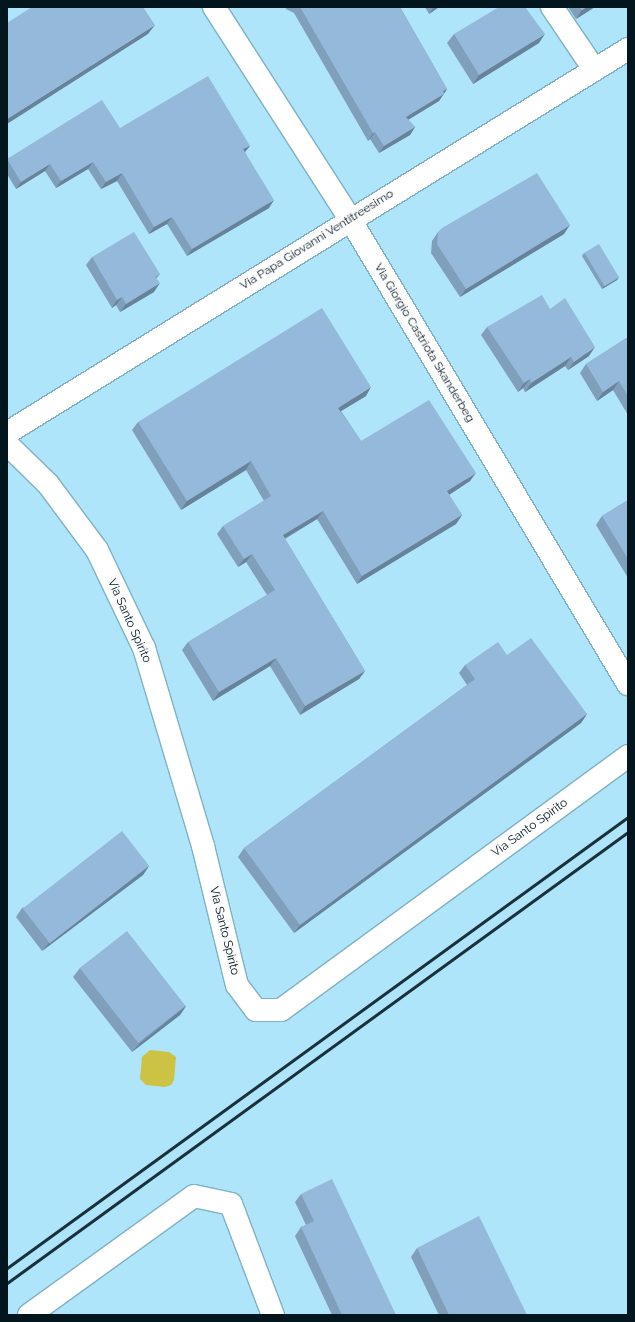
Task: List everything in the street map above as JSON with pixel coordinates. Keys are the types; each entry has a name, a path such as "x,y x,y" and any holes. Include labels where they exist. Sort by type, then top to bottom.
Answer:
{"street":[{"name":"Via Giorgio Castriota Skanderbeg","path":"214,7 350,219 628,684"},
{"path":"552,7 594,69"},
{"name":"Via Papa Giovanni Ventitreesimo","path":"7,433 350,219 628,49"},
{"name":"Via Santo Spirito","path":"7,444 48,484 97,550 144,648 203,846 237,985 256,1010 281,1010 628,756"},
{"path":"29,1315 194,1196 231,1204 273,1315"}],"shaded area":[{"path":"150,1050 169,1052 176,1057 174,1080 171,1085 165,1087 146,1085 140,1079 142,1057"}],"building":[{"path":"32,7 143,7 155,25 7,119 7,23"},
{"path":"300,7 400,7 447,89 443,91 444,94 406,117 415,127 384,146 375,132 373,133"},
{"path":"499,7 525,7 545,34 479,75 454,34"},
{"path":"579,7 587,7 582,10"},
{"path":"208,76 250,146 243,149 274,200 192,249 172,217 154,227 122,173 106,182 93,162 61,181 50,164 21,182 7,159 102,100 120,128"},
{"path":"537,173 570,225 466,289 437,244 438,232 442,228"},
{"path":"134,232 160,274 155,277 160,283 126,304 122,297 117,300 92,257"},
{"path":"599,244 619,277 605,286 584,253"},
{"path":"542,295 550,309 565,298 595,347 574,362 571,357 531,383 530,379 524,383 487,327"},
{"path":"322,308 371,387 338,408 361,441 429,400 476,473 447,491 462,515 362,576 323,511 283,535 365,671 305,706 276,658 219,692 188,642 275,590 252,554 244,559 223,526 271,496 251,461 187,501 138,422"},
{"path":"628,337 628,396 619,381 603,392 586,364"},
{"path":"628,500 628,559 602,516"},
{"path":"531,638 587,714 300,925 244,848 475,679 465,665 498,642 507,655"},
{"path":"122,831 149,866 50,943 23,909"},
{"path":"127,931 185,1006 138,1043 80,968"},
{"path":"332,1179 396,1315 342,1315 301,1227 314,1221 301,1194"},
{"path":"479,1216 527,1315 449,1315 417,1248"}],"railway":[{"path":"7,1268 628,817"},
{"path":"7,1283 628,832"}]}
